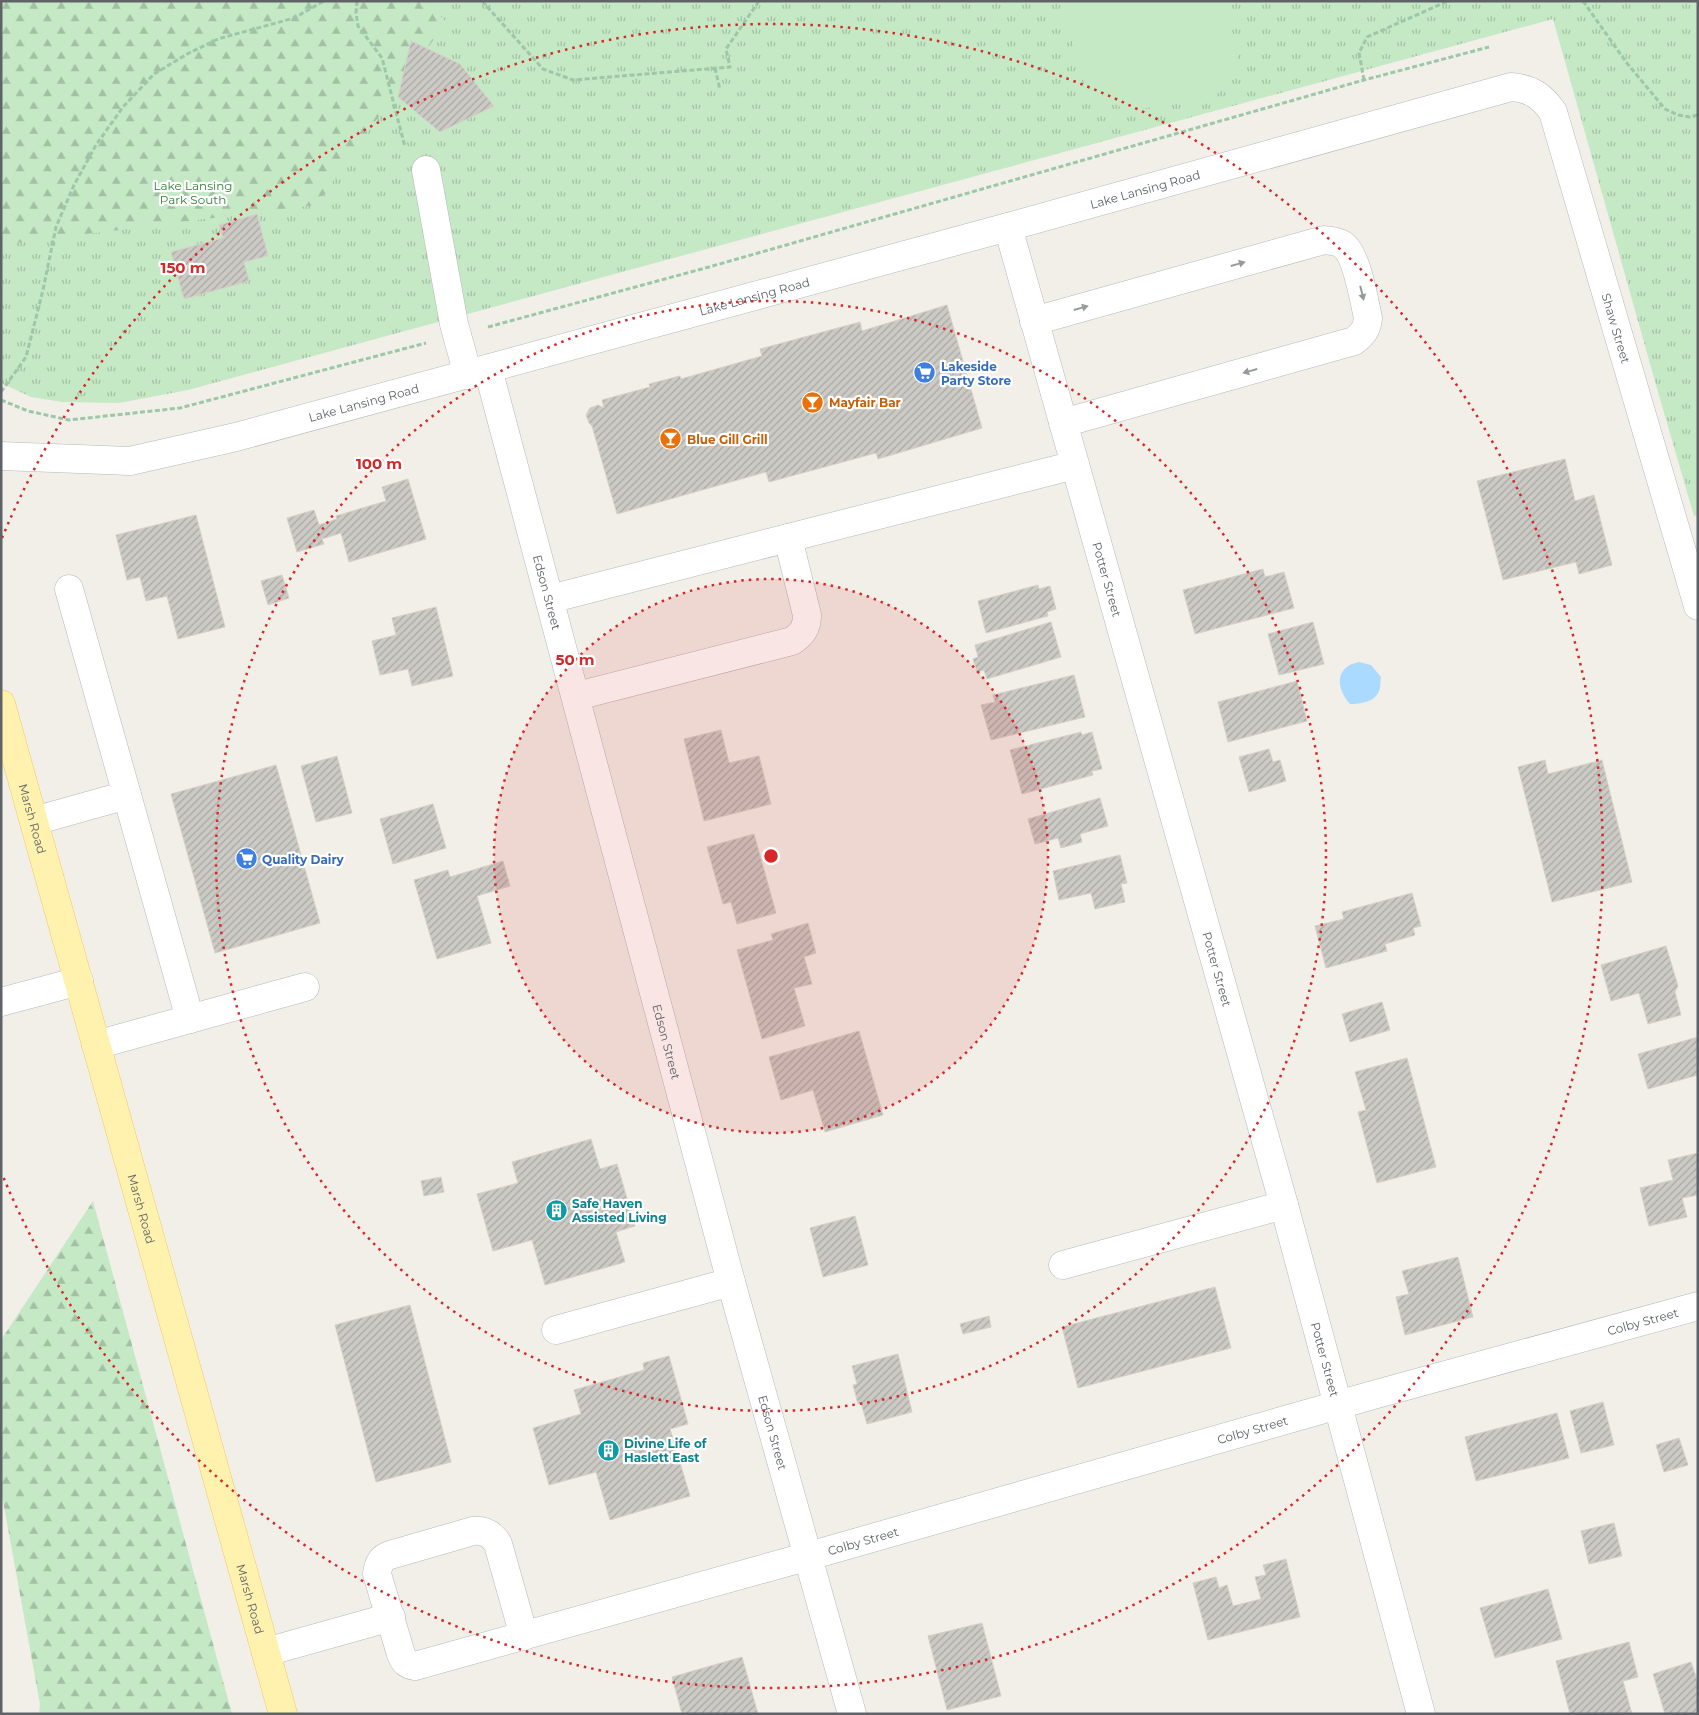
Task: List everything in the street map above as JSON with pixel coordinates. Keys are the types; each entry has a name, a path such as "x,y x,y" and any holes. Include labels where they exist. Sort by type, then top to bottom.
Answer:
{"main road":[{"name":"Marsh Road","path":"3,720 34,821 283,1714"}],"street":[{"name":"Shaw Street","path":"1500,89 1522,88 1532,92 1544,100 1553,112 1698,606"},
{"name":"Lake Lansing Road","path":"1,456 130,461 236,437 1008,227 1500,89"},
{"name":"Edson Street","path":"426,170 457,335 478,372 550,599 731,1282 852,1714"},
{"name":"Potter Street","path":"1008,227 1284,1205 1422,1714"},
{"path":"1034,321 1324,240 1342,244 1350,251 1354,261 1368,318 1367,327 1362,335 1354,341 1063,423"},
{"path":"550,599 1075,465"},
{"path":"577,696 792,641 799,636 807,622 807,615 788,538"},
{"path":"69,588 190,1019"},
{"path":"34,821 127,795"},
{"path":"1,1002 79,981"},
{"path":"96,1045 305,987"},
{"path":"1063,1265 1284,1205"},
{"path":"556,1330 731,1282"},
{"name":"Colby Street","path":"390,1618 403,1661 415,1666 1698,1306"},
{"path":"266,1652 390,1618 377,1574 378,1567 384,1557 481,1530 488,1532 498,1544 524,1636"}],"path":[{"path":"1,392 26,357 56,227 74,184 96,145 123,108 154,74 189,53 218,39 294,18 324,1"},
{"path":"482,1 543,69 573,80 730,67 726,48 759,1"},
{"path":"1364,80 1359,53 1367,37 1448,1"},
{"path":"1583,1 1626,62 1666,108 1678,115 1690,117 1698,115"},
{"path":"1,400 28,411 70,420 180,408 709,267 1364,80 1489,47"},
{"path":"715,68 720,90"}],"green space":[{"name":"Lake Lansing Park South","path":"1,1 1698,1 1698,515 1694,516 1553,19 188,390 119,403 62,402 31,397 1,383"},
{"path":"1,1 426,1 446,22 316,205 1,245"},
{"path":"1061,1 1226,1 1238,59 1216,96 1129,111 1086,90"},
{"path":"93,1201 232,1714 39,1714 40,1704 1,1490 1,1340"}],"water":[{"path":"1359,662 1371,665 1381,677 1380,688 1377,695 1371,700 1350,704 1342,691 1340,680 1343,671 1348,666"}],"building":[{"path":"411,41 460,64 494,106 440,132 398,97"},
{"path":"257,214 268,256 244,262 249,281 184,299 171,252 223,238 219,225"},
{"path":"947,305 982,428 878,459 876,453 769,482 766,472 617,514 592,426 586,415 590,408 598,405 604,408 602,400 650,387 649,384 680,376 681,379 762,356 760,349 860,322 862,331"},
{"path":"1565,459 1575,501 1594,495 1612,565 1579,574 1576,562 1503,580 1477,481"},
{"path":"408,479 426,539 349,562 341,533 322,539 324,544 297,552 287,518 314,510 319,525 337,519 336,516 386,501 382,487"},
{"path":"196,515 225,627 178,639 167,596 146,601 140,577 127,580 116,535"},
{"path":"1263,569 1265,577 1284,572 1294,608 1195,634 1183,590"},
{"path":"282,575 289,598 268,605 261,581"},
{"path":"1038,585 1039,589 1050,586 1056,609 1047,612 1048,616 986,633 978,601"},
{"path":"436,607 453,676 412,686 408,669 380,675 372,641 396,635 392,618"},
{"path":"1051,622 1061,657 987,679 984,670 977,672 973,659 978,657 975,645"},
{"path":"1313,622 1324,664 1279,675 1268,634"},
{"path":"1074,675 1085,717 991,740 981,705 995,702 993,695"},
{"path":"1297,681 1307,721 1228,742 1218,702"},
{"path":"721,730 729,763 759,756 771,804 704,821 684,739"},
{"path":"1081,732 1082,735 1092,732 1102,769 1092,771 1093,775 1022,794 1010,750"},
{"path":"1269,749 1273,762 1280,760 1286,781 1249,792 1239,757"},
{"path":"337,756 352,813 316,822 301,766"},
{"path":"1545,760 1548,774 1602,760 1632,882 1552,902 1518,767"},
{"name":"Quality Dairy","path":"276,765 320,923 215,953 171,794"},
{"path":"1100,798 1108,826 1080,834 1082,842 1061,848 1058,838 1035,844 1028,819"},
{"path":"433,804 446,848 393,864 380,819"},
{"path":"754,834 776,913 737,924 731,902 723,904 707,847"},
{"path":"1120,855 1127,883 1121,884 1125,902 1095,909 1091,893 1059,900 1053,871"},
{"path":"503,861 510,886 477,896 491,943 437,959 414,880 448,870 450,877"},
{"path":"1412,893 1421,926 1413,928 1415,935 1385,944 1387,951 1326,968 1315,926 1344,919 1342,912"},
{"path":"808,923 816,953 804,957 812,984 794,988 805,1026 762,1039 737,950 773,940 771,934"},
{"path":"1666,946 1678,986 1675,992 1681,1015 1648,1024 1639,993 1611,1001 1601,965"},
{"path":"1382,1002 1390,1030 1350,1042 1342,1014"},
{"path":"859,1031 883,1115 825,1132 813,1090 781,1100 769,1057"},
{"path":"1698,1037 1698,1075 1648,1089 1638,1054"},
{"path":"1407,1058 1436,1167 1377,1183 1358,1112 1366,1110 1355,1072"},
{"name":"Safe Haven Assisted Living","path":"591,1139 600,1169 617,1164 635,1226 616,1232 625,1262 545,1285 532,1240 493,1251 477,1194 518,1183 512,1162"},
{"path":"1698,1153 1698,1195 1682,1198 1687,1217 1649,1226 1640,1188 1673,1180 1668,1160"},
{"path":"441,1177 444,1192 424,1196 421,1181"},
{"path":"855,1216 868,1265 823,1277 810,1228"},
{"path":"1458,1257 1473,1317 1405,1335 1396,1297 1409,1294 1402,1271"},
{"path":"1215,1287 1231,1348 1078,1388 1062,1327"},
{"path":"410,1305 451,1462 376,1482 335,1325"},
{"path":"989,1316 991,1327 963,1334 960,1324"},
{"path":"898,1354 912,1412 867,1424 861,1403 858,1404 853,1385 857,1384 852,1366"},
{"name":"Divine Life of Haslett East","path":"669,1356 688,1424 670,1429 690,1496 610,1520 596,1472 549,1485 533,1428 581,1414 574,1390 644,1370 643,1363"},
{"path":"1603,1402 1614,1445 1581,1453 1570,1411"},
{"path":"1557,1413 1569,1458 1476,1481 1465,1437"},
{"path":"1679,1438 1688,1465 1664,1472 1656,1445"},
{"path":"1614,1523 1622,1556 1589,1564 1581,1531"},
{"path":"1286,1559 1300,1617 1208,1640 1193,1583 1216,1577 1219,1588 1227,1585 1233,1606 1261,1599 1255,1577 1266,1575 1263,1565"},
{"path":"1548,1589 1562,1639 1495,1658 1480,1608"},
{"path":"982,1623 1001,1696 947,1710 928,1636"},
{"path":"1629,1642 1638,1677 1623,1681 1632,1714 1570,1714 1556,1661"},
{"path":"742,1657 758,1714 682,1714 672,1677"},
{"path":"1691,1662 1698,1683 1698,1712 1691,1714 1665,1714 1653,1674"}],"place":[{"name":"Lakeside Party Store","path":"925,373"},
{"name":"Mayfair Bar","path":"813,402"},
{"name":"Blue Gill Grill","path":"671,439"},
{"name":"Quality Dairy","path":"246,859"},
{"name":"Safe Haven Assisted Living","path":"556,1210"},
{"name":"Divine Life of Haslett East","path":"608,1450"}]}
